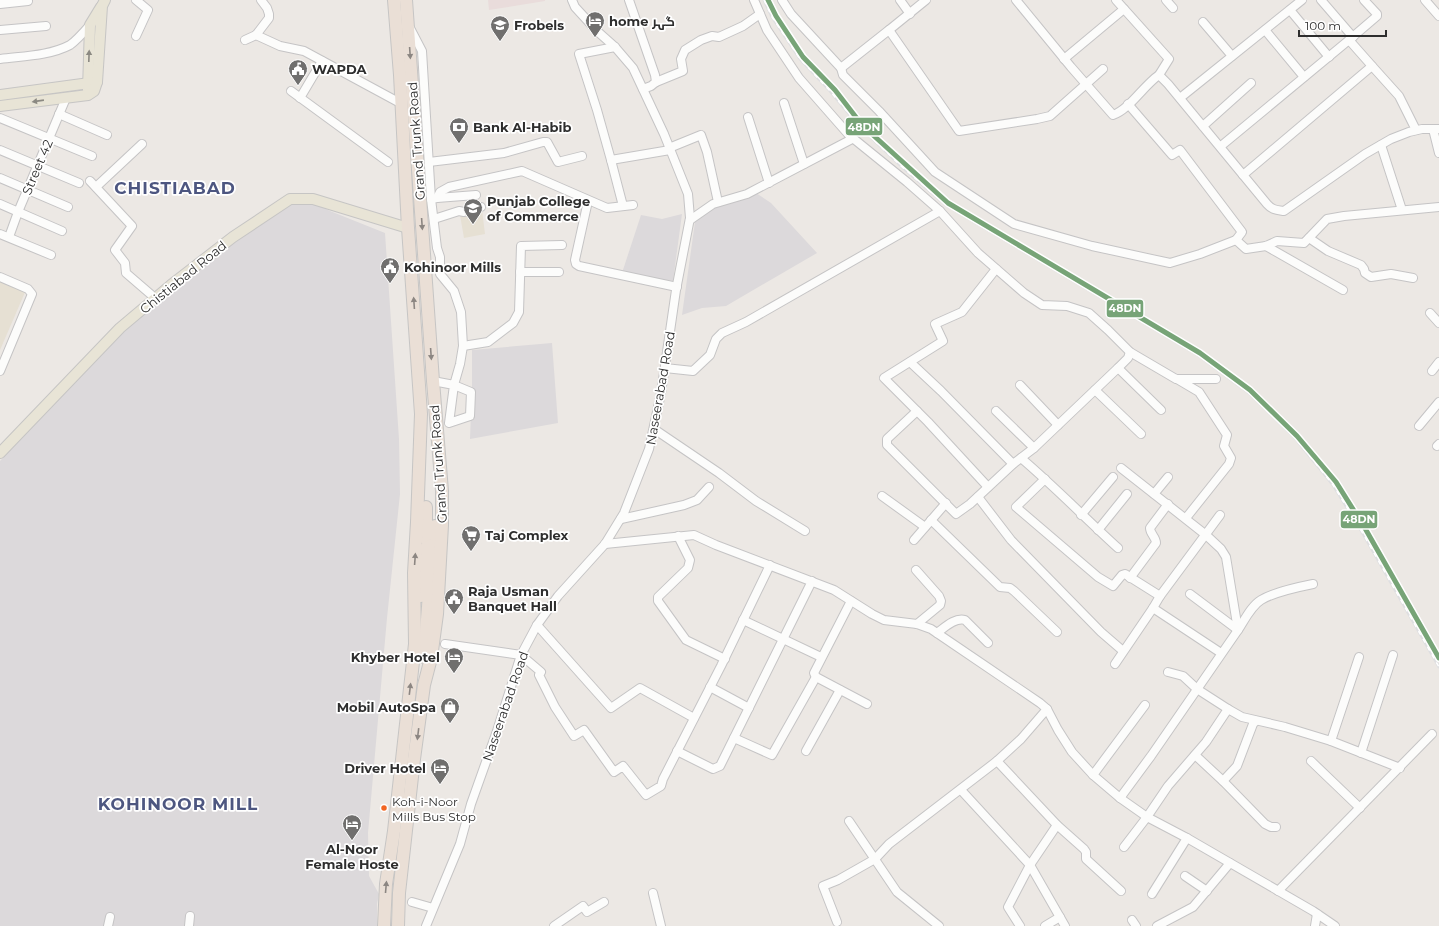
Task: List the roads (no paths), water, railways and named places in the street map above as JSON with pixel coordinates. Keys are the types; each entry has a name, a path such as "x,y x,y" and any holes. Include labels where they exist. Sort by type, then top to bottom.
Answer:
{"highway":[{"name":"Grand Trunk Road","path":"384,926 386,884 394,831 415,644 414,573 418,522 421,414 408,228 402,104 394,0"},
{"name":"Grand Trunk Road","path":"398,926 398,893 424,685 431,658 437,614 442,539 442,491 432,381 406,0"},
{"path":"421,414 426,480 426,539 431,542 434,540 435,524 436,428"},
{"path":"415,644 422,594 425,549 430,546 434,550 423,658 424,685"}],"main road":[{"path":"92,83 90,25 104,3"},
{"path":"0,106 88,95 92,83 104,3"},
{"path":"0,95 92,83"},
{"name":"Chistiabad Road","path":"0,453 103,344 155,298 233,237 290,199 313,199 408,228"}],"street":[{"path":"136,0 148,10 136,36"},
{"path":"245,40 256,35 269,18 267,8 261,0"},
{"name":"Naseerabad Road","path":"426,926 460,844 471,804 521,655 537,625 558,596 605,544 621,519 650,449 665,368 677,287 690,220 688,194 670,149 633,68 615,47 596,31 575,7 572,0"},
{"path":"629,0 655,75 656,82"},
{"path":"754,0 767,30 799,78 852,139 907,182 940,211 978,253 996,269 1024,293 1042,305 1067,306 1089,313 1130,352 1199,392 1227,435 1224,446 1231,458 1229,464 1186,518"},
{"path":"782,0 791,14 841,68 843,75 935,172 1014,224 1092,246 1170,263 1200,254 1236,240 1242,232 1180,150 1172,155 1128,104"},
{"path":"900,0 910,14"},
{"path":"841,68 926,0"},
{"path":"1016,0 1064,59 1113,115 1128,104 1159,76 1169,59 1116,0"},
{"path":"1166,0 1173,8"},
{"path":"1180,98 1302,0"},
{"path":"1321,0 1372,66 1399,96 1416,130"},
{"path":"1221,146 1377,16 1377,14 1364,0"},
{"path":"1425,0 1437,11"},
{"path":"0,4 28,1"},
{"path":"1064,59 1124,9"},
{"path":"1290,10 1329,57"},
{"path":"643,89 683,71 682,59 684,50 701,40 712,36 719,37 743,26 760,14"},
{"path":"1203,22 1232,56"},
{"path":"408,23 422,51 428,162 434,198 434,219 437,248 440,257 440,274 454,291 461,312 463,346 454,385 449,423 470,416 470,392 454,385 432,381"},
{"path":"0,59 34,55 62,48 75,40 90,25"},
{"path":"0,30 46,26"},
{"path":"889,30 959,131 1050,116 1103,69"},
{"path":"1265,30 1304,77"},
{"path":"256,35 280,46 304,51 402,104"},
{"path":"615,47 579,54 612,160 623,206"},
{"path":"300,98 322,61"},
{"path":"1243,175 1372,66"},
{"path":"1159,76 1221,146 1271,208 1277,210 1284,210 1364,154 1409,132 1416,130 1436,129 1439,153"},
{"path":"1203,126 1251,83"},
{"path":"291,92 388,162"},
{"name":"Street 42","path":"9,237 27,189 66,98"},
{"path":"784,103 804,164"},
{"path":"59,114 107,135"},
{"path":"748,117 768,183"},
{"path":"0,118 92,156"},
{"path":"612,160 670,149 701,135 707,152 718,202"},
{"path":"690,220 713,204 747,194 852,139"},
{"path":"428,162 504,153 543,142 547,142 558,162 582,156"},
{"path":"142,144 93,184 132,226 115,250 125,263 126,273 155,298"},
{"path":"1381,145 1402,210"},
{"path":"0,150 79,183"},
{"path":"434,198 440,192 449,187 522,171 607,208 634,205"},
{"path":"0,178 68,207"},
{"path":"434,198 476,195"},
{"path":"459,196 459,210"},
{"path":"588,201 576,264 579,266 677,287"},
{"path":"0,204 62,231"},
{"path":"434,219 459,210 464,212 481,207"},
{"path":"1236,240 1246,249 1266,246 1278,241 1304,243 1327,220 1344,216 1439,207"},
{"path":"665,368 694,371 710,355 716,339 722,333 746,322 940,211"},
{"path":"0,234 51,255"},
{"path":"1309,238 1328,251 1361,265 1365,273 1371,277 1391,274 1413,278"},
{"path":"463,346 488,342 513,322 519,312 521,246 562,245"},
{"path":"1266,246 1343,290"},
{"path":"988,487 884,378 943,341 935,324 962,312 996,269"},
{"path":"520,272 559,272"},
{"path":"0,277 28,290 32,294 0,371"},
{"path":"1430,313 1439,323"},
{"path":"916,411 887,439 887,445 956,514 978,497 1013,464 1034,448 1128,358 1130,352"},
{"path":"910,362 1013,464"},
{"path":"1432,371 1439,362"},
{"path":"1118,368 1161,410"},
{"path":"1176,379 1216,379"},
{"path":"1020,385 1058,425"},
{"path":"1095,390 1142,434"},
{"path":"1419,426 1439,402"},
{"path":"996,411 1034,448"},
{"path":"654,429 719,473 756,501 805,531"},
{"path":"1021,458 1118,548"},
{"path":"1121,468 1186,518 1221,549 1226,557 1238,630"},
{"path":"1082,515 1113,477"},
{"path":"1154,494 1168,477"},
{"path":"1045,479 1016,507 1086,567 1110,585 1113,586 1122,575 1125,574 1160,596"},
{"path":"621,519 684,505 696,500 709,487"},
{"path":"1098,530 1128,494"},
{"path":"882,496 925,527"},
{"path":"978,497 1011,540 1101,632 1123,651"},
{"path":"914,540 946,503"},
{"path":"1130,578 1156,543 1150,528 1168,504"},
{"path":"1115,664 1160,596 1220,515"},
{"path":"931,520 1000,586 1010,588 1057,632"},
{"path":"605,544 678,536 699,536 716,545 834,590 884,620 917,624 931,629 1047,709 1072,752 1093,775 1120,798 1147,817 1187,838 1335,926"},
{"path":"678,536 690,560 688,568 658,597 658,601 686,640 725,659"},
{"path":"445,644 521,655 541,672 539,675 555,707 574,736 584,730 614,772 623,766 646,795 661,786 677,751 725,659 770,565"},
{"path":"916,570 939,596 941,601 940,605 917,624"},
{"path":"677,751 713,769 720,766 812,581"},
{"path":"1120,798 1260,600 1291,588 1313,584"},
{"path":"1190,594 1238,630"},
{"path":"734,738 772,755 816,677 814,673 821,657 851,601"},
{"path":"1153,608 1222,653"},
{"path":"937,633 957,619 961,619 965,620 988,643"},
{"path":"743,620 821,657"},
{"path":"537,625 611,708 640,688 694,718"},
{"path":"1361,753 1394,655"},
{"path":"1331,741 1359,657"},
{"path":"1168,672 1183,676 1228,709 1242,717 1285,727 1331,741 1400,768"},
{"path":"816,677 867,704"},
{"path":"710,687 749,708"},
{"path":"806,751 840,690"},
{"path":"1093,775 1144,704"},
{"path":"837,922 823,886 838,880 875,859 889,844 997,761 1020,739 1047,709"},
{"path":"1124,847 1168,786 1206,742 1228,709"},
{"path":"1223,781 1237,766 1256,721"},
{"path":"1278,891 1432,734"},
{"path":"1195,755 1265,824 1271,827 1276,827"},
{"path":"997,761 1057,825 1084,849 1086,852 1086,859 1121,891"},
{"path":"1311,761 1360,808"},
{"path":"961,790 1030,865 1065,926"},
{"path":"849,821 897,892 940,926"},
{"path":"1020,926 1008,907 1030,865 1057,825"},
{"path":"1152,894 1187,838"},
{"path":"1157,926 1193,907 1230,863"},
{"path":"1185,876 1207,891"},
{"path":"653,894 660,926"},
{"path":"412,902 433,908"},
{"path":"554,926 583,906 587,912 604,902"},
{"path":"1315,926 1317,914"},
{"path":"189,926 190,916"},
{"path":"108,926 110,917"},
{"path":"1045,926 1060,917"}],"railway":[{"path":"764,0 772,17 800,59 830,91 860,127 901,166 946,205 1198,355 1249,393 1295,438 1333,485 1362,532 1439,667"}],"place":[{"name":"home گہر","path":"595,38"},
{"name":"Frobels","path":"500,42"},
{"name":"WAPDA","path":"298,86"},
{"name":"Bank Al-Habib","path":"459,144"},
{"name":"Punjab College of Commerce","path":"473,225"},
{"name":"Kohinoor Mills","path":"390,284"},
{"name":"Taj Complex","path":"471,552"},
{"name":"Raja Usman Banquet Hall","path":"454,615"},
{"name":"Khyber Hotel","path":"454,674"},
{"name":"Mobil AutoSpa","path":"450,724"},
{"name":"Driver Hotel","path":"440,785"},
{"name":"Koh-i-Noor Mills Bus Stop","path":"384,808"},
{"name":"Al-Noor Female Hoste","path":"352,841"}],"district":[{"name":"CHISTIABAD","path":"175,188"},
{"name":"KOHINOOR MILL","path":"178,804"}]}
